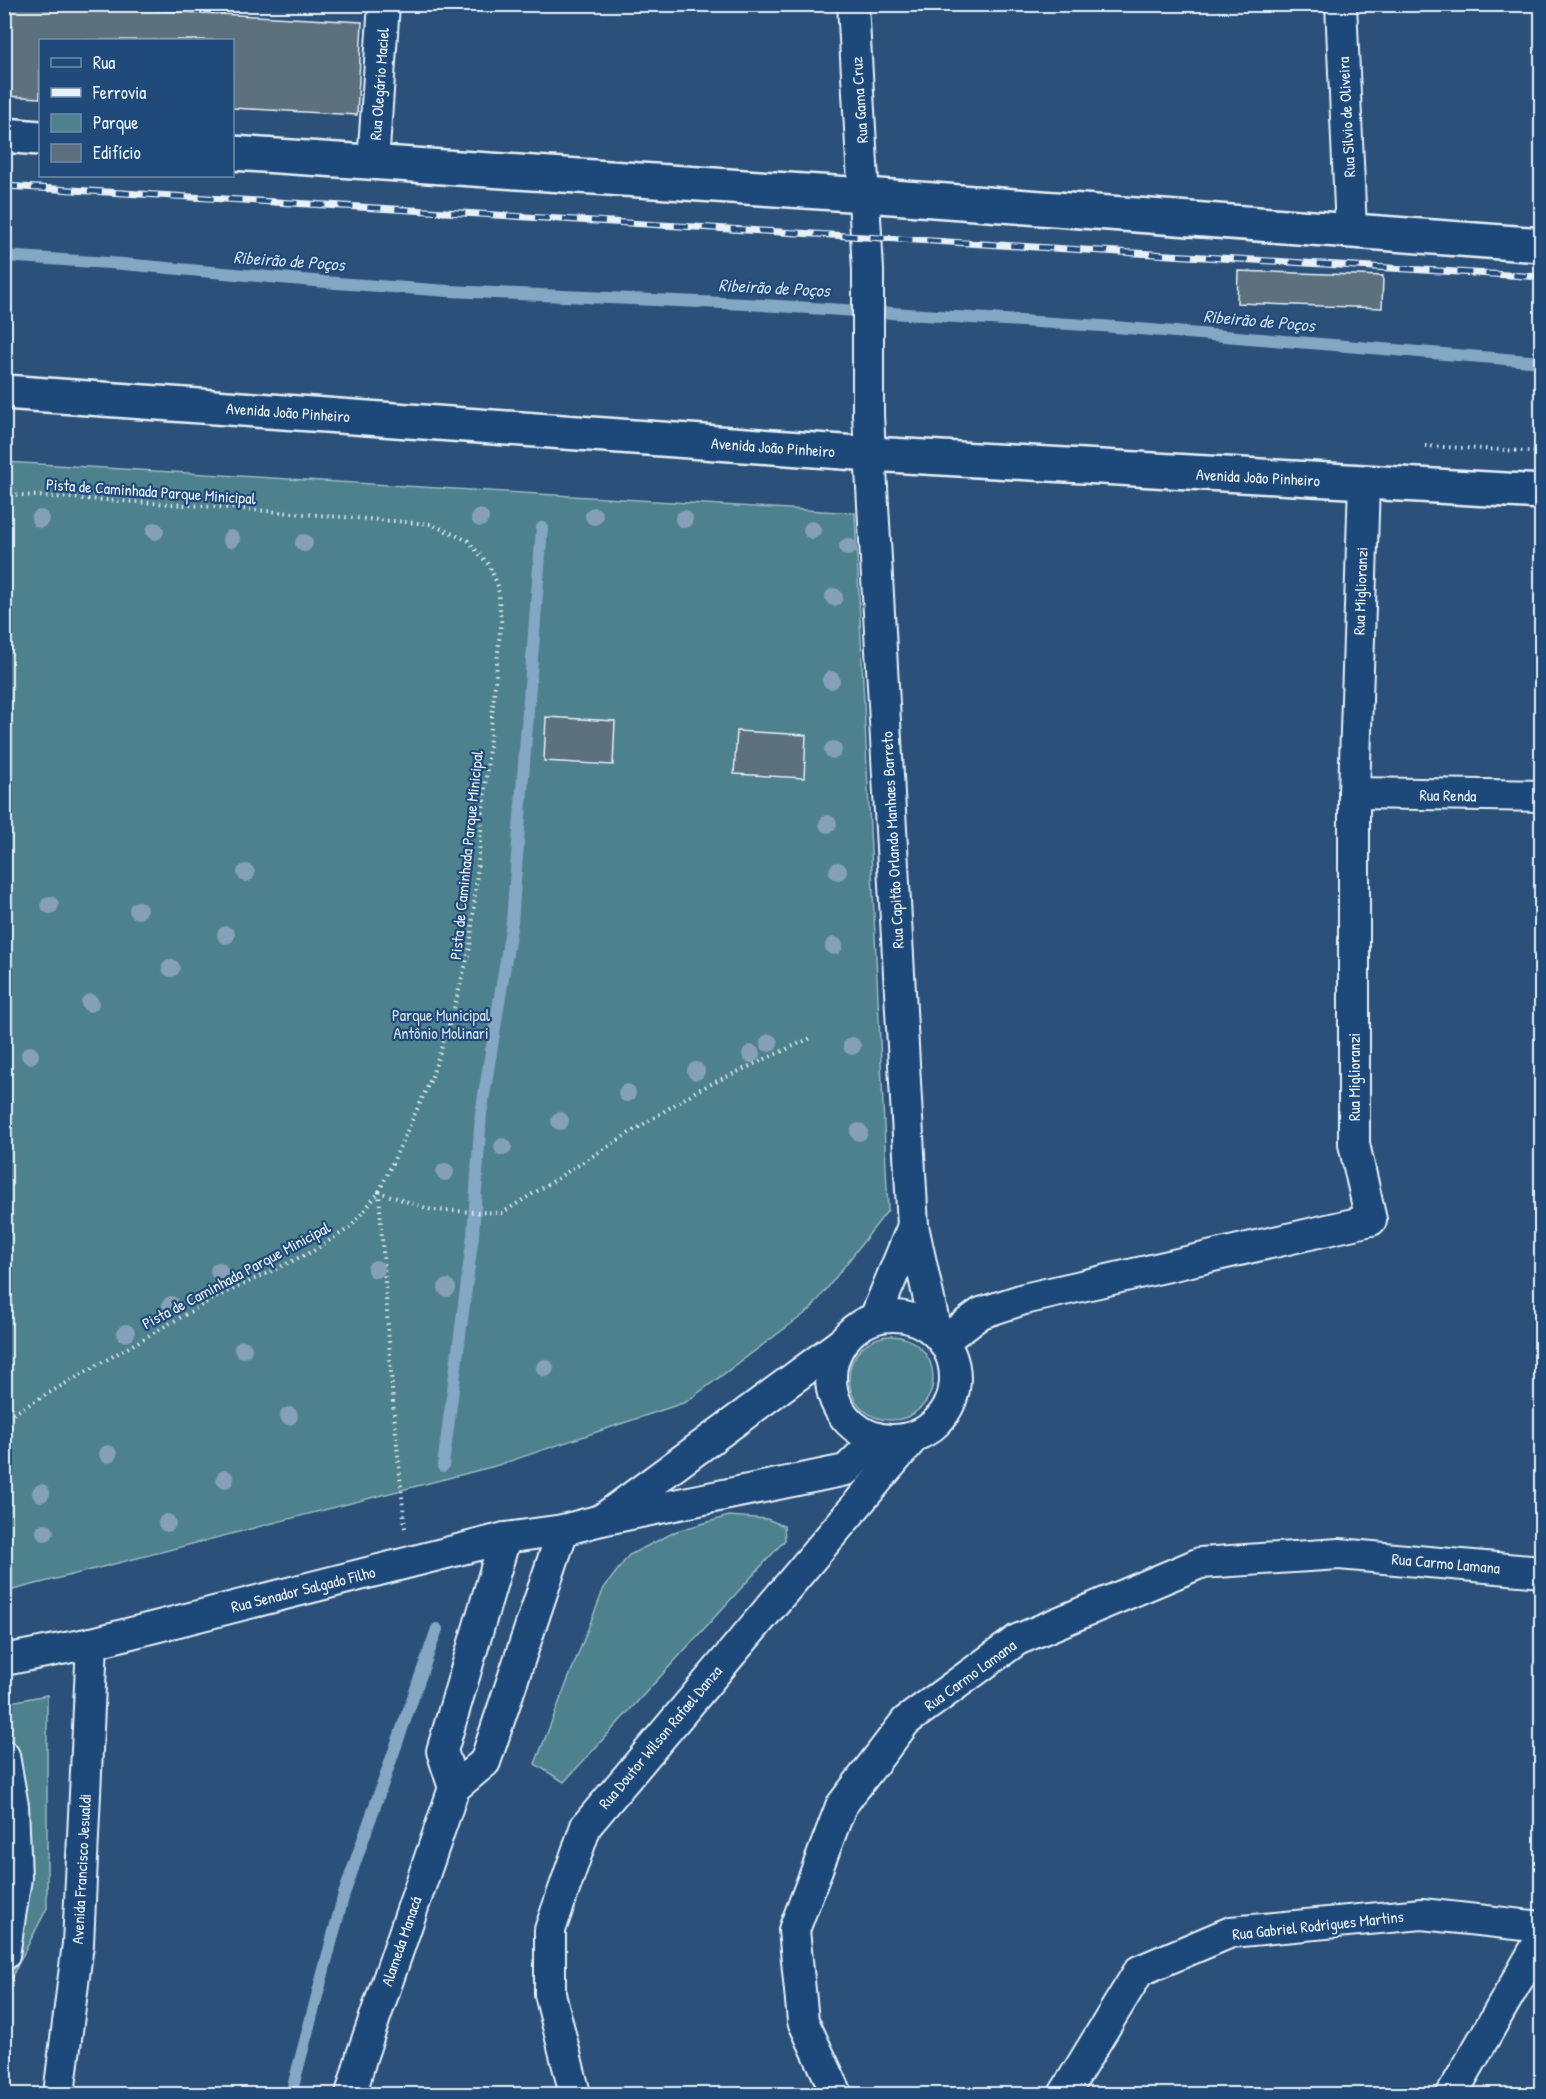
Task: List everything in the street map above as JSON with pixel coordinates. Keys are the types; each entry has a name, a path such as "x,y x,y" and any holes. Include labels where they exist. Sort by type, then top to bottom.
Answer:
{"main road":[{"path":"4,135 39,138"},
{"path":"234,153 865,195 1542,244"},
{"name":"Avenida João Pinheiro","path":"4,392 872,454 1542,492"}],"street":[{"name":"Rua Olegário Maciel","path":"373,163 384,4"},
{"name":"Rua Gama Cruz","path":"853,4 868,270"},
{"name":"Rua Silvio de Oliveira","path":"1341,4 1351,230"},
{"name":"Rua Capitão Orlando Manhaes Barreto","path":"868,270 867,386 914,1226 940,1337"},
{"name":"Rua Miglioranzi","path":"940,1337 981,1313 1024,1299 1371,1220 1354,1144 1354,793 1364,483"},
{"name":"Rua Renda","path":"1354,793 1542,796"},
{"path":"875,1318 914,1226"},
{"path":"601,1520 840,1344 861,1324 875,1318 897,1316 918,1321 940,1337 952,1358 955,1377 953,1396 945,1414 932,1427 914,1437 896,1441 878,1439 859,1431 844,1418 834,1401 830,1382 832,1362 840,1344"},
{"name":"Rua Doutor Wilson Rafael Danza","path":"575,2094 550,1994 550,1930 586,1826 914,1437"},
{"name":"Rua Senador Salgado Filho","path":"4,1660 92,1643 505,1538 563,1530 601,1520 846,1470 878,1439"},
{"path":"505,1538 442,1751 454,1788 485,1762 563,1530"},
{"name":"Rua Carmo Lamana","path":"837,2094 803,2021 794,1930 841,1806 906,1721 1017,1640 1200,1563 1339,1554 1542,1572"},
{"name":"Avenida Francisco Jesualdi","path":"59,2094 78,1944 92,1643"},
{"path":"4,1756 13,1806 16,1878 4,1955"},
{"name":"Alameda Manacá","path":"351,2094 362,2055 454,1788"},
{"name":"Rua Gabriel Rodrigues Martins","path":"1064,2094 1139,1971 1231,1932 1422,1914 1542,1927"},
{"path":"1452,2094 1542,1937"}],"path":[{"name":"Pista de Caminhada Parque Minicipal","path":"4,494 202,506 431,524 468,541 489,565 498,586 501,621 470,948 453,1016 432,1079 379,1192 351,1227 313,1251 207,1302 4,1419"},
{"path":"408,1562 393,1403 379,1192 432,1210 502,1213 698,1090 813,1037"}],"green space":[{"name":"Parque Municipal Antônio Molinari","path":"5,462 855,513 888,1210 811,1309 686,1402 495,1466 5,1592"},
{"path":"891,1336 907,1339 921,1348 930,1362 933,1378 930,1394 921,1408 907,1417 891,1420 875,1417 861,1408 852,1394 849,1378 852,1362 861,1348 875,1339"},
{"path":"729,1516 767,1519 784,1526 785,1540 564,1782 535,1764 604,1588 629,1555 677,1531"},
{"path":"47,1695 47,1908 5,1990 5,1703"}],"building":[{"path":"4,4 43,4 362,22 357,115 234,108 234,39 39,39 39,98 4,96"},
{"path":"1238,271 1383,276 1382,308 1237,303"},
{"path":"546,717 615,721 613,765 544,761"},
{"path":"737,731 806,735 804,778 734,774"}],"waterway":[{"name":"Ribeirão de Poços","path":"4,256 449,291 745,304 1102,326 1542,362"},
{"path":"443,1466 473,1235 481,1114 512,922 542,528"},
{"path":"291,2094 344,1894 437,1629"}],"railway":[{"path":"4,186 1542,277"}]}
